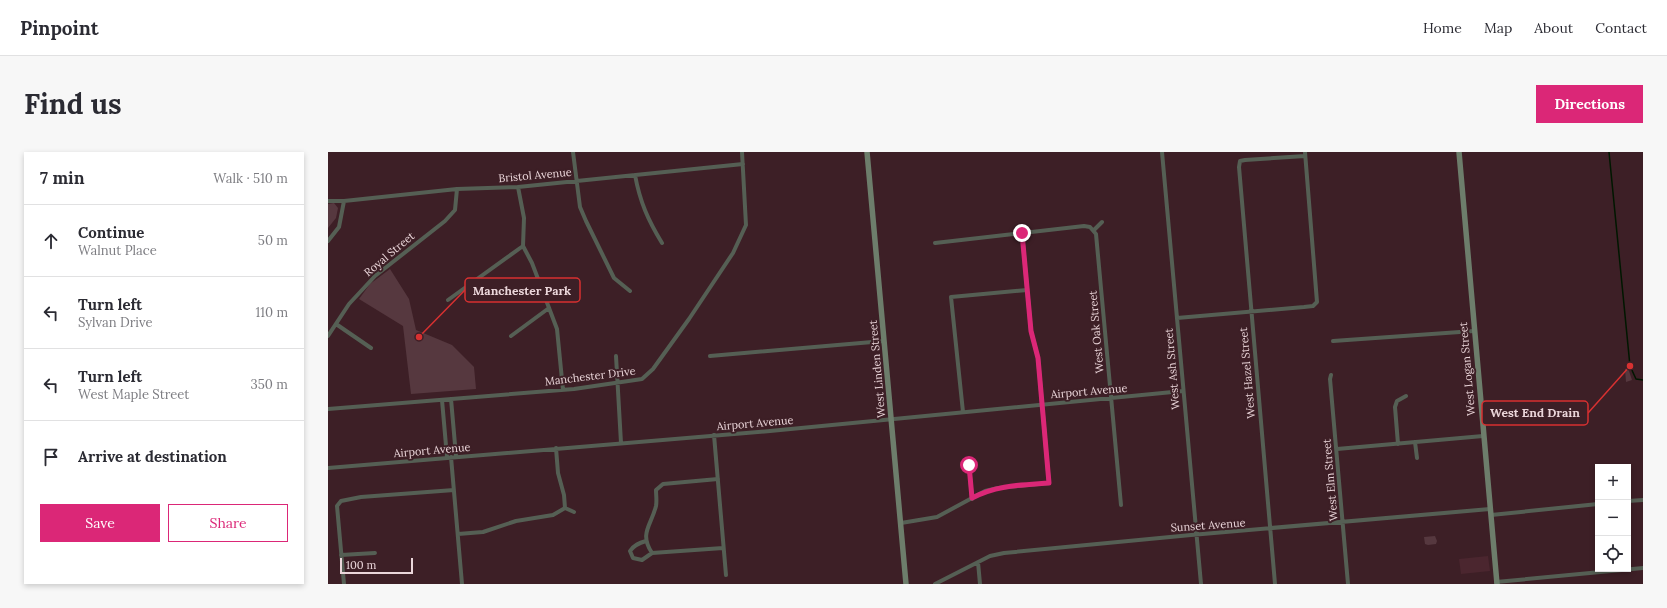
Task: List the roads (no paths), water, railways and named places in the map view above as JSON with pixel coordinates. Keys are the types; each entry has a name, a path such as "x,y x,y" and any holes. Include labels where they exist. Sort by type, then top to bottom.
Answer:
{"street":[{"path":"573,152 580,206 614,278 630,291"},
{"name":"Manchester Drive","path":"328,409 563,390 618,384 642,379 653,369 733,253 746,225 742,152"},
{"name":"West Linden Street","path":"867,152 906,584"},
{"name":"West Ash Street","path":"1162,152 1201,584"},
{"name":"West Logan Street","path":"1459,152 1496,583"},
{"path":"1177,318 1313,306 1317,302 1305,154"},
{"name":"West Hazel Street","path":"1275,584 1250,311 1239,167 1240,161 1305,154"},
{"name":"Bristol Avenue","path":"328,201 344,202 458,189 518,187 743,164"},
{"path":"635,175 642,206 662,243"},
{"path":"518,187 524,218 523,246 557,329 563,390"},
{"name":"Royal Street","path":"328,336 349,304 374,276 445,221 455,210 458,189"},
{"path":"328,241 338,227 344,202"},
{"path":"935,243 1084,226 1094,230 1102,222"},
{"name":"West Oak Street","path":"1094,230 1096,234 1121,505"},
{"path":"901,523 936,517 985,491 998,488 1049,483 1038,358 1031,331 1022,233"},
{"path":"448,300 523,246"},
{"path":"963,412 951,297 1027,290"},
{"path":"511,336 549,308"},
{"path":"336,324 371,348"},
{"path":"1333,341 1474,331"},
{"path":"710,356 884,341"},
{"path":"616,356 621,443"},
{"name":"West Elm Street","path":"1331,375 1330,379 1348,584"},
{"name":"Airport Avenue","path":"328,468 714,435 1183,392"},
{"path":"1398,444 1395,407 1397,401 1406,396"},
{"path":"451,399 456,456"},
{"path":"442,400 454,490 462,584"},
{"path":"714,435 726,575"},
{"path":"1337,449 1483,436"},
{"path":"1415,442 1417,458"},
{"path":"556,448 558,473 564,496 565,508"},
{"path":"969,465 972,498"},
{"path":"652,553 645,537 657,505 656,490 663,484 718,479"},
{"path":"344,584 337,506 341,501 361,497 454,490"},
{"path":"1631,501 1643,500"},
{"name":"Sunset Avenue","path":"934,584 990,556 1004,554 1343,522 1595,504"},
{"path":"565,508 574,512"},
{"path":"458,534 483,532 503,527 516,521 553,515 565,508"},
{"path":"646,541 633,547 631,554 633,558 642,560 652,553 724,548"},
{"path":"341,555 375,553"},
{"path":"978,562 980,584"},
{"path":"1496,583 1643,568"}],"waterway":[{"path":"1609,152 1630,366 1636,379 1643,380"}],"place":[{"name":"Manchester Park","path":"419,337"},
{"name":"West End Drain","path":"1630,366"}]}
